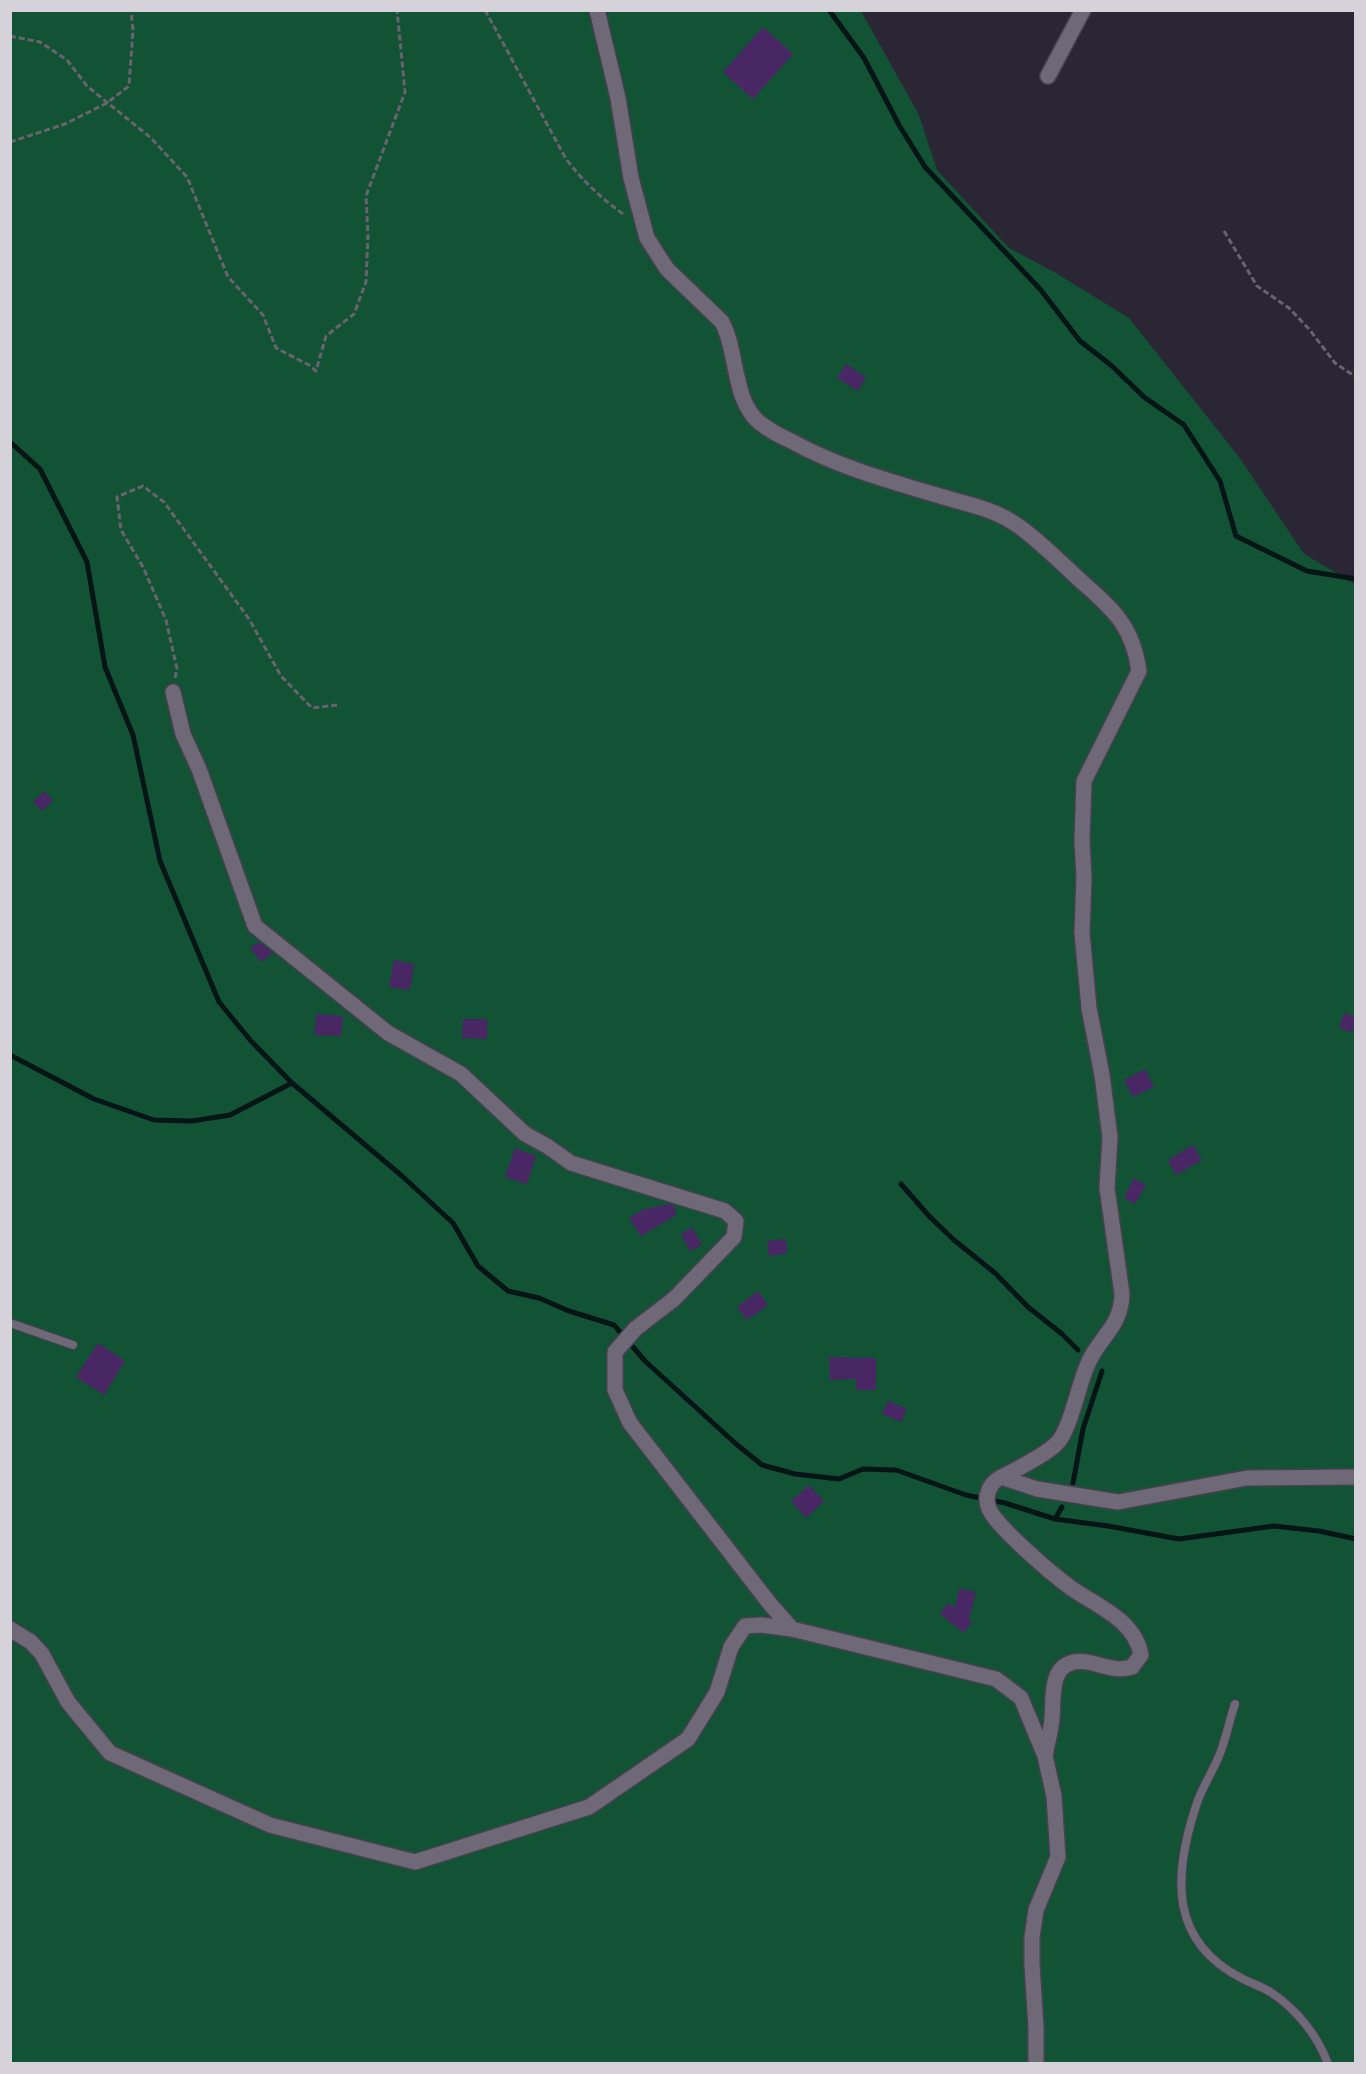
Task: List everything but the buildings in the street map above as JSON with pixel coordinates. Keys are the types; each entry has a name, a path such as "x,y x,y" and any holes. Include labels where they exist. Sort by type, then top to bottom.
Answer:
{"street":[{"path":"597,10 618,98 631,178 647,238 667,269 722,322 727,331 748,410 759,423 811,452 843,466 1009,519 1114,612 1129,632 1136,651 1139,671 1084,781 1082,841 1084,877 1082,933 1089,1008 1102,1075 1110,1137 1107,1188 1122,1294 1122,1309 1116,1322 1087,1363 1065,1433 1051,1449 995,1480 988,1490 987,1501 996,1521 1069,1586 1122,1622 1136,1638 1141,1655 1132,1667 1124,1670 1114,1670 1084,1662 1073,1663 1063,1669 1054,1679 1052,1719 1045,1756"},
{"path":"1048,76 1083,10"},
{"path":"173,692 183,734 199,769 255,926 388,1033 461,1074 525,1134 571,1163 724,1211 736,1221 734,1237 674,1299 636,1329 615,1353 615,1390 630,1423 770,1604 792,1629"},
{"path":"1001,1477 1037,1489 1118,1502 1247,1478 1356,1477"},
{"path":"10,1629 31,1642 42,1654 68,1702 110,1753 270,1825 415,1862 589,1807 688,1739 717,1692 730,1647 745,1626 761,1625 792,1629 996,1679 1021,1698 1045,1756 1054,1796 1058,1857 1036,1910 1032,1937 1036,2064"}],"lane":[{"path":"10,1323 73,1345"},
{"path":"1235,1704 1220,1755 1196,1804 1185,1843 1181,1895 1186,1917 1199,1945 1214,1960 1230,1972 1272,1993 1299,2017 1319,2041 1328,2064"}],"path":[{"path":"10,142 65,124 106,103 129,86 133,30 131,10"},
{"path":"10,36 40,42 67,60 87,86 151,138 187,177 228,277 263,315 276,348 316,371 326,336 354,314 366,282 366,196 405,92 397,10"},
{"path":"485,10 566,159 599,197 626,216 644,225"},
{"path":"1224,231 1257,286 1288,308 1309,329 1335,363 1356,377"},
{"path":"173,692 177,669 166,620 143,567 121,530 117,497 144,486 164,502 210,563 249,619 281,676 312,708 337,705"}],"green space":[{"path":"10,11 861,11 919,115 937,170 1009,248 1056,273 1129,318 1239,457 1304,554 1355,584 1355,2063 11,2063"}],"waterway":[{"path":"829,10 864,58 899,125 925,167 1040,289 1080,341 1112,366 1144,397 1184,425 1220,481 1236,536 1307,571 1356,579"},
{"path":"10,442 40,469 87,562 105,667 133,735 160,861 219,1002 251,1041 292,1083 402,1176 453,1223 478,1266 508,1291 539,1298 569,1311 614,1325 645,1361 762,1465 795,1474 839,1479 863,1469 896,1470 966,1495 1005,1503 1055,1519 1179,1539 1274,1526 1319,1531 1356,1539"},
{"path":"10,1055 94,1099 154,1120 192,1121 230,1115 292,1083"},
{"path":"901,1184 954,1240 995,1273 1028,1307 1078,1350"},
{"path":"1073,1483 1083,1429 1102,1371"},
{"path":"1055,1519 1062,1507"}]}
